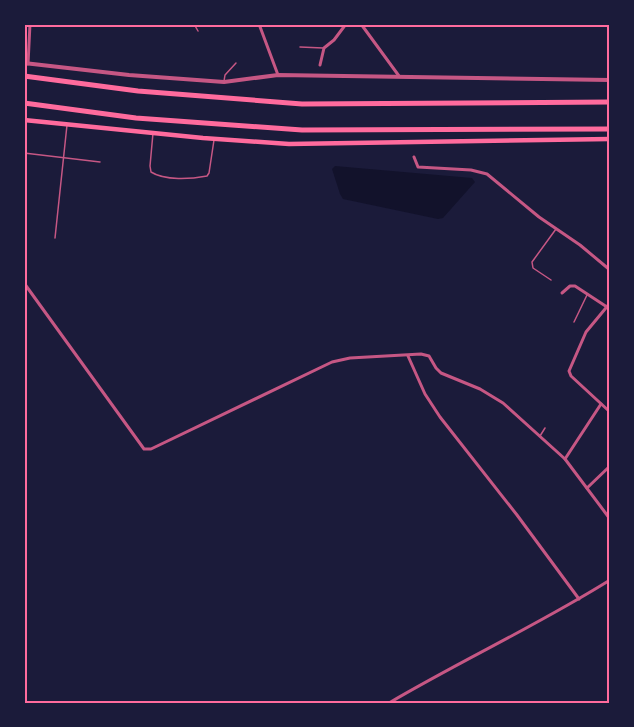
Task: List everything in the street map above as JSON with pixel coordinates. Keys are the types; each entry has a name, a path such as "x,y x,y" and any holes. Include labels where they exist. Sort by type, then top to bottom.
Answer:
{"highway":[{"path":"24,76 138,91 302,104 610,102"},
{"path":"24,103 136,118 302,130 610,129"},
{"path":"24,120 289,144 610,139"}],"street":[{"path":"30,24 26,64 129,75 224,82 278,75 610,80"},
{"path":"259,24 278,75"},
{"path":"320,65 324,48 334,40 346,24"},
{"path":"361,24 399,76"},
{"path":"414,157 418,167 480,171 487,174 610,270"},
{"path":"24,283 144,449 147,450 332,362 350,358 421,354 429,356 441,373 480,389 503,403 565,459 610,519"},
{"path":"562,293 570,286 575,286 607,307"},
{"path":"610,303 586,332 569,371 571,376 610,412"},
{"path":"408,355 425,394 440,417 579,599"},
{"path":"565,459 601,404"},
{"path":"587,488 610,466"},
{"path":"388,703 610,580"}],"lane":[{"path":"194,24 198,30"},
{"path":"300,46 320,50 324,48"},
{"path":"224,82 225,75 236,63"},
{"path":"55,238 67,124"},
{"path":"153,132 150,166 151,172 157,176 197,178 207,176 214,139"},
{"path":"24,153 100,162"},
{"path":"551,280 533,268 532,262 557,228"},
{"path":"574,322 588,294"},
{"path":"540,436 545,428"}],"shaded area":[{"path":"335,166 472,178 475,182 443,218 438,219 343,199 332,169"}]}
